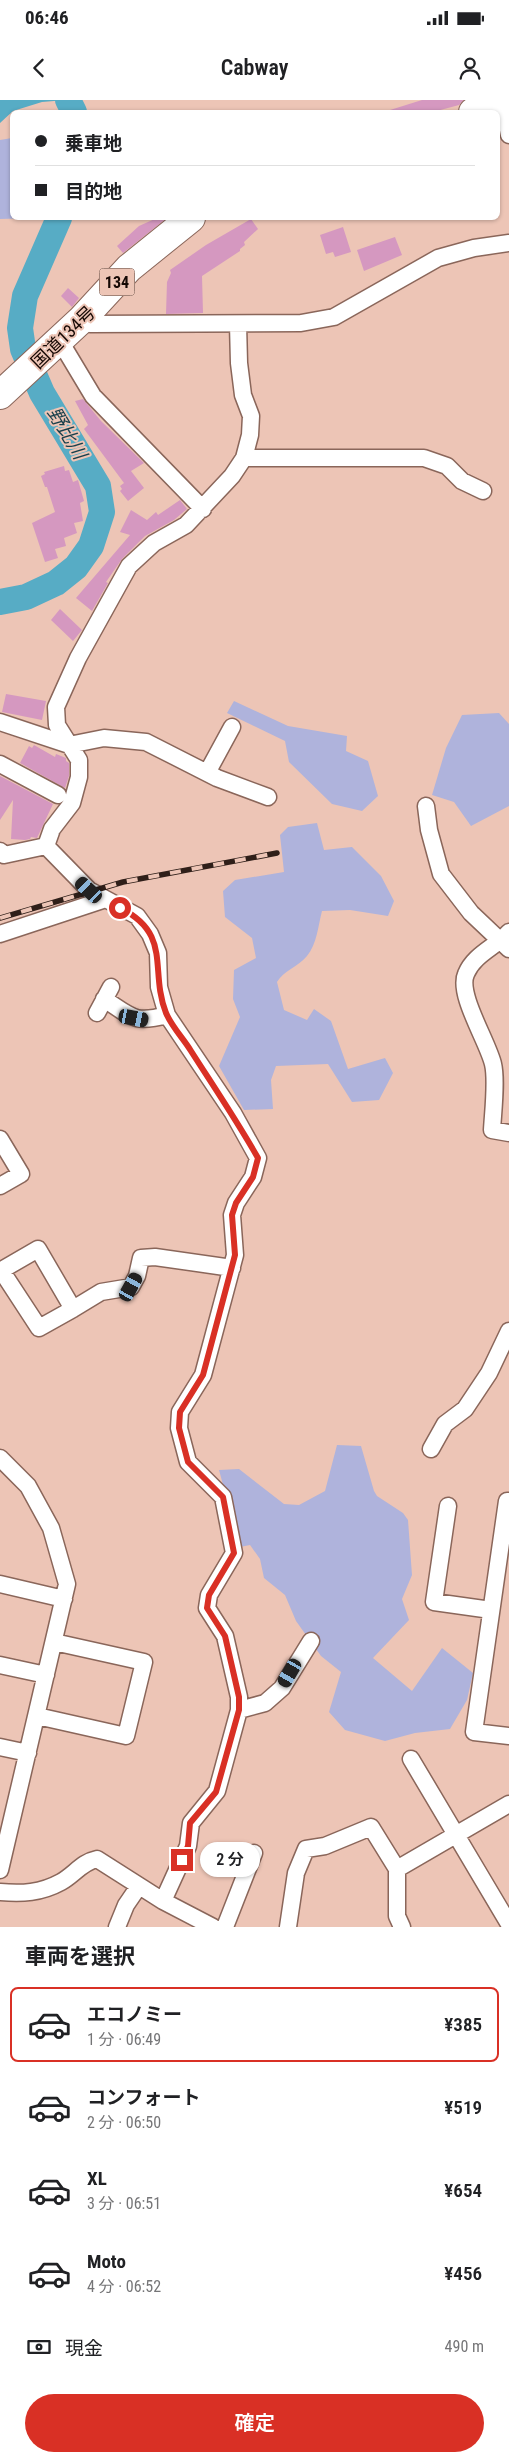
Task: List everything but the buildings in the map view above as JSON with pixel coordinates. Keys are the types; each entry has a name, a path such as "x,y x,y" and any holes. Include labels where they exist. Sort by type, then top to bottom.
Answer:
{"highway":[{"path":"480,110 506,103"},
{"name":"国道134号","path":"5,389 54,347 130,268 189,220"}],"street":[{"path":"506,103 509,135"},
{"path":"82,319 90,324 301,324 334,317 438,258 474,248 509,243"},
{"path":"46,846 52,829 72,803 79,778 78,760 57,725 56,707 78,658 129,566 154,543 186,525 232,476 244,458 250,434 251,416 242,387 238,324"},
{"path":"54,347 93,396 203,509"},
{"path":"244,458 424,458 447,466 462,481 483,491"},
{"path":"0,722 69,744 104,738 146,742 207,773 268,797"},
{"path":"207,773 232,727"},
{"path":"0,764 58,795"},
{"path":"426,806 428,830 441,874 471,913 506,941 477,957 468,969 463,985 494,1065 492,1130 509,1133"},
{"path":"0,851 4,855 46,846"},
{"path":"46,846 89,890 103,900 137,916 150,934 158,953 159,987 167,1016 233,1113 258,1158 253,1177 236,1203 232,1215 235,1255 232,1268 203,1375 180,1412 179,1428 188,1462 223,1497 234,1553 209,1595 207,1608 225,1636 239,1697 239,1710 216,1792 190,1823 188,1846 163,1901"},
{"path":"0,934 103,900"},
{"path":"104,1000 134,1018 147,1020 167,1016"},
{"path":"0,1139 21,1174 0,1186"},
{"path":"73,1309 38,1249 1,1271 39,1328 73,1309 101,1292 131,1287 137,1276 141,1258 155,1257 232,1268"},
{"path":"431,1449 445,1424 465,1409 489,1373 509,1331"},
{"path":"0,1458 28,1486 51,1528 67,1584 28,1753 5,1826 0,1870"},
{"path":"509,1501 507,1501 490,1610 474,1732 509,1736"},
{"path":"448,1506 434,1602 490,1610"},
{"path":"0,1584 64,1599"},
{"path":"239,1710 265,1703 282,1688 311,1641"},
{"path":"36,1716 126,1736 144,1662 54,1642"},
{"path":"0,1665 46,1675"},
{"path":"0,1747 28,1753"},
{"path":"411,1759 509,1924"},
{"path":"398,1869 509,1804"},
{"path":"288,1927 296,1873 306,1849 325,1846 372,1828 398,1869 397,1916 402,1927"},
{"path":"225,1927 254,1853"},
{"path":"0,1892 29,1894 61,1882 89,1860 97,1859 163,1901 213,1927"},
{"path":"116,1927 126,1906 139,1886"}],"shaded area":[{"path":"0,100 66,100 42,102 16,110 10,110 10,114 0,123"},
{"path":"10,138 10,219 0,219 0,140"},
{"path":"234,701 288,726 347,736 346,751 368,761 378,796 362,811 332,804 289,762 285,741 227,713"},
{"path":"499,713 509,724 509,806 471,826 454,802 432,795 446,748 462,715"},
{"path":"317,823 324,850 352,847 381,876 394,901 388,916 350,910 322,911 315,940 307,956 283,974 277,982 284,1010 307,1020 314,1009 331,1021 348,1069 385,1058 393,1073 379,1100 352,1102 328,1064 276,1066 271,1080 273,1109 244,1110 219,1066 240,1017 233,999 234,970 256,958 252,938 225,917 223,891 235,880 284,872 280,835 288,827"},
{"path":"337,1445 361,1446 377,1496 403,1513 408,1520 412,1575 402,1599 409,1620 373,1658 412,1691 442,1648 473,1673 467,1700 450,1729 415,1733 385,1741 345,1730 329,1712 341,1672 321,1656 296,1621 285,1595 264,1578 260,1559 250,1545 240,1547 219,1470 239,1469 284,1504 299,1505 325,1491"}],"waterway":[{"name":"野比川","path":"68,100 73,110"},
{"name":"野比川","path":"0,602 26,597 56,583 76,567 91,546 102,512 98,486 42,393 23,349 20,328 25,296 58,220"}],"railway":[{"path":"0,918 123,882 277,853"}],"route":[{"path":"120,908 137,916 150,934 158,953 159,987 167,1016 233,1113 258,1158 253,1177 236,1203 232,1215 235,1255 203,1375 194,1393 180,1412 179,1428 188,1462 223,1497 234,1553 209,1595 207,1608 225,1636 239,1697 239,1710 232,1731 224,1771 216,1792 190,1823 188,1846 182,1860"}]}
